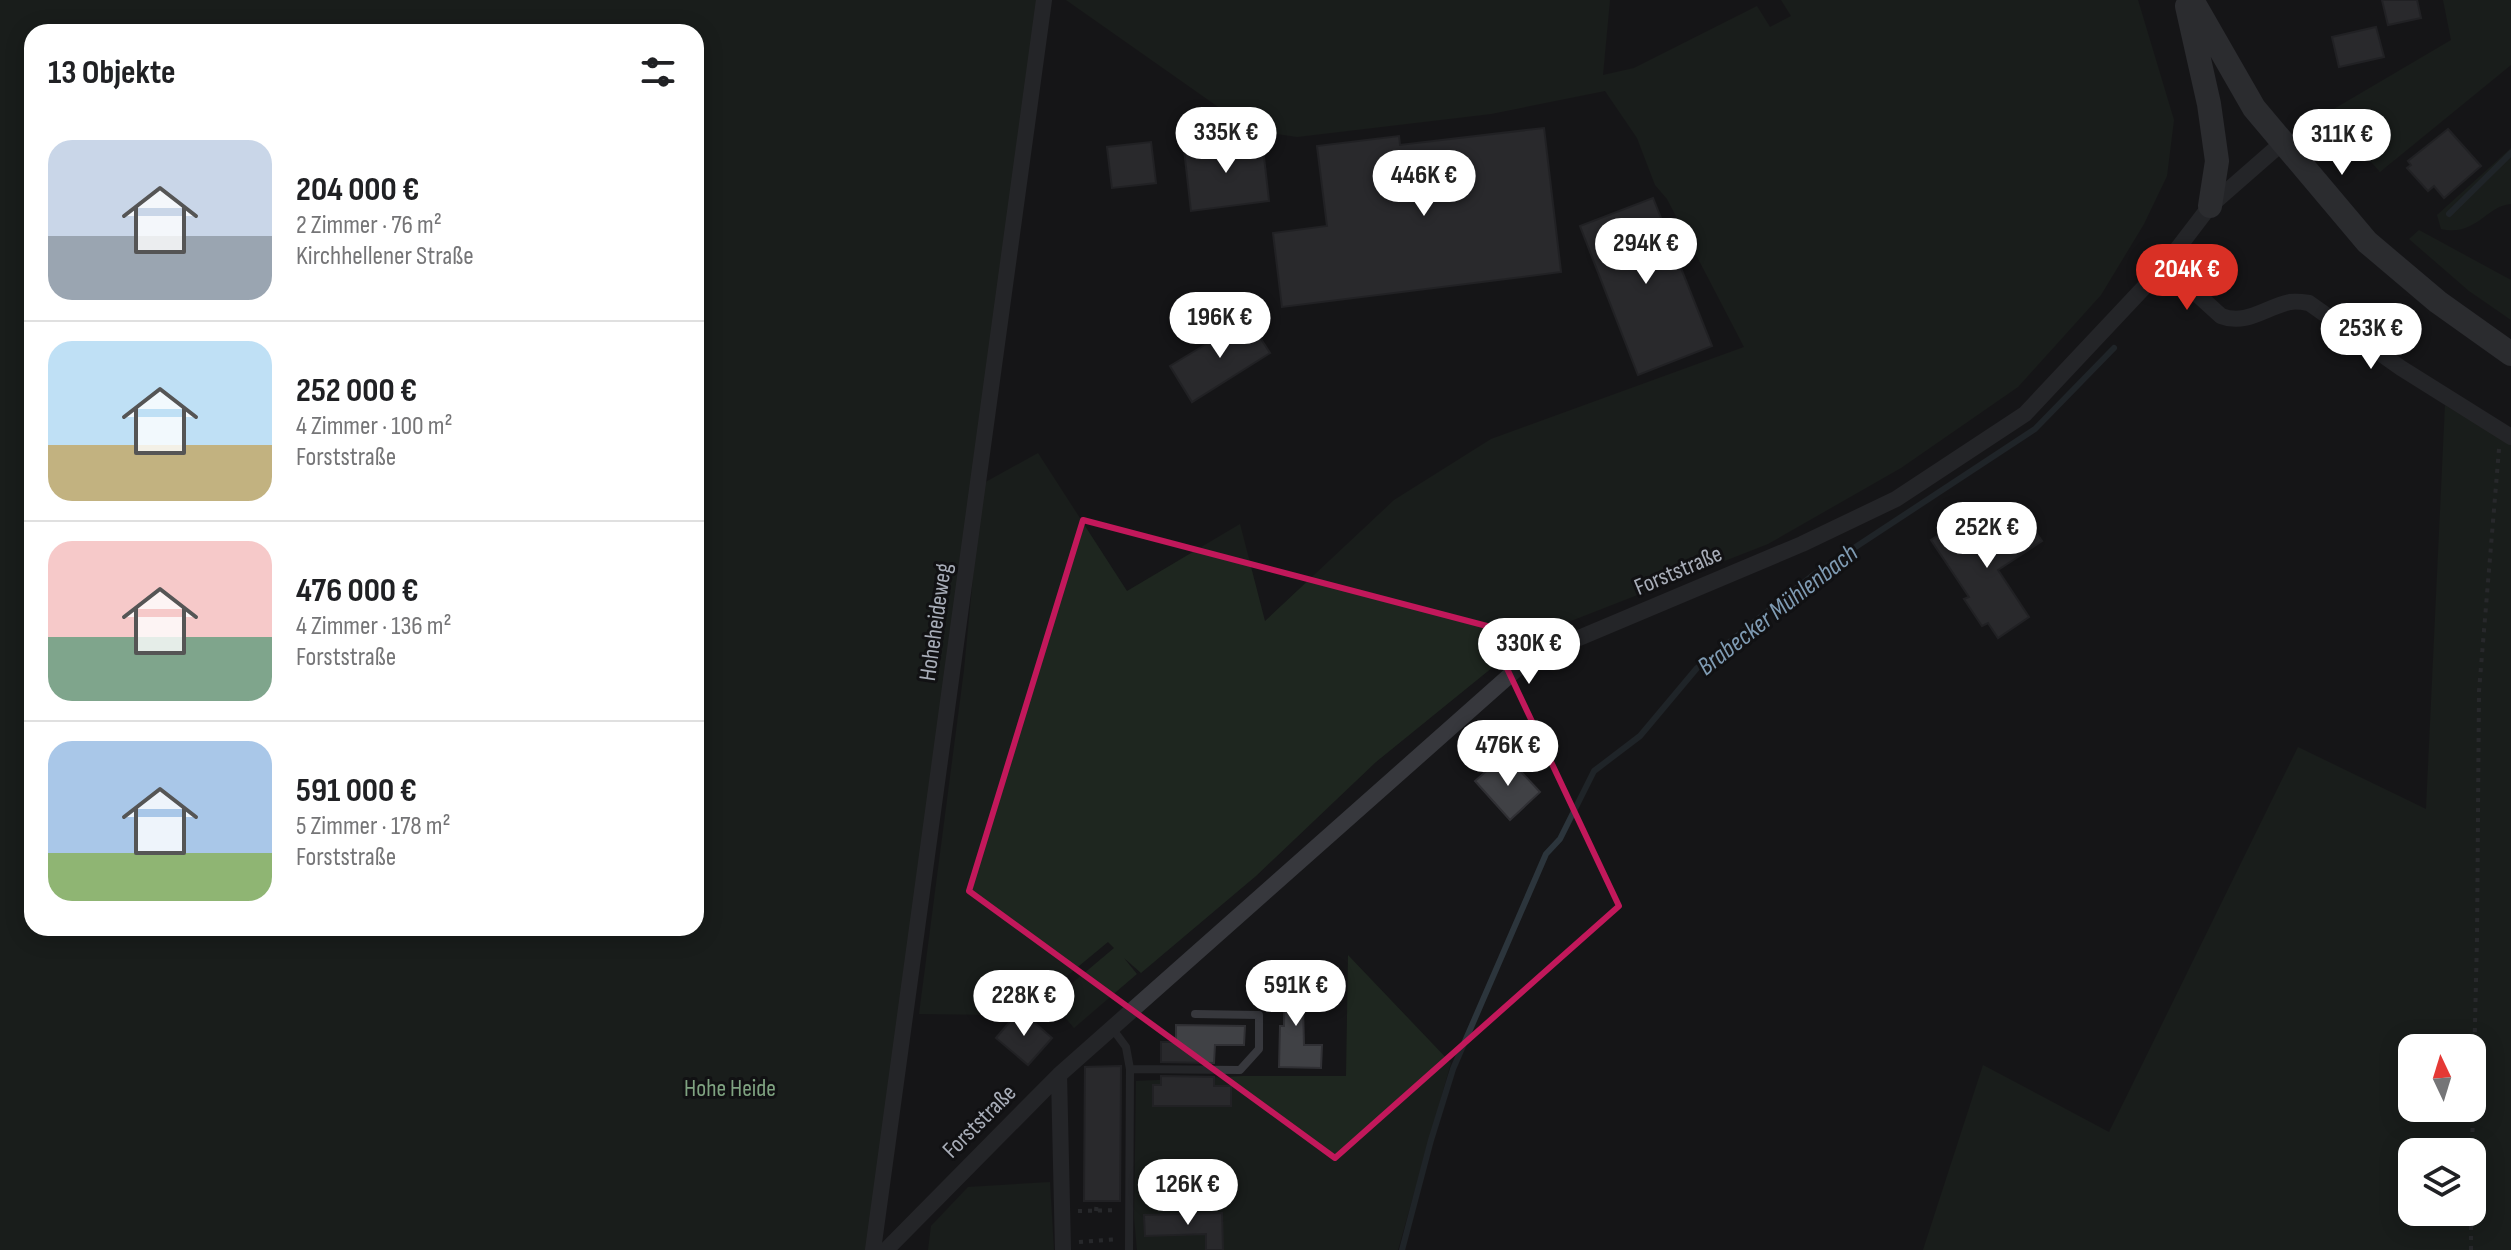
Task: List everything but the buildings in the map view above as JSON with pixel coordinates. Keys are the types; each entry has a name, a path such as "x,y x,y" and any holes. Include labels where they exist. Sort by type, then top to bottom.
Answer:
{"main road":[{"path":"2189,0 2254,108 2367,242 2438,302 2511,354"},
{"path":"2189,0 2217,161 2210,206"}],"street":[{"name":"Hoheheideweg","path":"873,1250 1044,0"},
{"name":"Forststraße","path":"886,1250 1059,1075 1527,660 1802,544 1896,499 2025,414 2165,265 2210,206 2282,143"},
{"path":"2165,265 2221,316 2232,321 2292,301 2309,303 2401,368 2506,434"},
{"path":"1059,1075 1063,1247"}],"lane":[{"path":"1130,1069 1240,1070 1259,1049 1259,1015 1195,1014"},
{"path":"1112,1028 1126,1047 1130,1069 1129,1250"}],"path":[{"path":"2472,1138 2479,691 2506,434"},
{"path":"1096,1211 1097,1201"},
{"path":"1062,1211 1128,1210"},
{"path":"2471,1226 2471,1250"},
{"path":"1063,1247 1128,1238"},
{"path":"1097,1241 1097,1248"}],"highlighted area":[{"path":"1083,520 1487,626 1619,906 1335,1158 969,891"}],"green space":[{"name":"Hohe Heide","path":"0,0 1037,0 873,1250 0,1250"},
{"path":"1066,0 1610,0 1603,75 1634,68 1757,6 1770,27 1791,16 1781,0 2138,0 2174,120 2167,176 2144,224 2101,295 2018,387 1901,468 1768,544 1530,637 1376,762 1256,876 1141,973 1124,958 1137,974 1074,1028 1051,1001 1114,948 1108,942 1044,995 1023,974 1008,991 1005,1015 919,1014 964,670 982,484 1038,453 1127,591 1240,524 1265,621 1394,500 1491,439 1744,347 1667,199 1655,185 1637,138 1605,91 1491,114 1297,137 1251,130"},
{"path":"2443,0 2511,0 2511,65 2380,172 2327,113 2451,40"},
{"path":"2511,148 2511,204 2495,209 2463,229 2441,229 2437,215"},
{"path":"2419,230 2511,280 2511,320 2469,291 2409,239"},
{"path":"2445,405 2511,444 2511,1250 1923,1250 1983,1065 2109,1132 2298,747 2426,809"},
{"path":"1348,955 1451,1063 1398,1250 1137,1250 1134,1217 1136,1081 1243,1076 1346,1076"},
{"path":"1050,1182 1054,1250 928,1250 931,1226 968,1187"}],"waterway":[{"name":"Brabecker Mühlenbach","path":"2449,214 2511,153"},
{"name":"Brabecker Mühlenbach","path":"1402,1250 1453,1069 1546,854 1560,839 1594,771 1640,736 1697,668 1813,575 2035,429 2114,348"}]}
